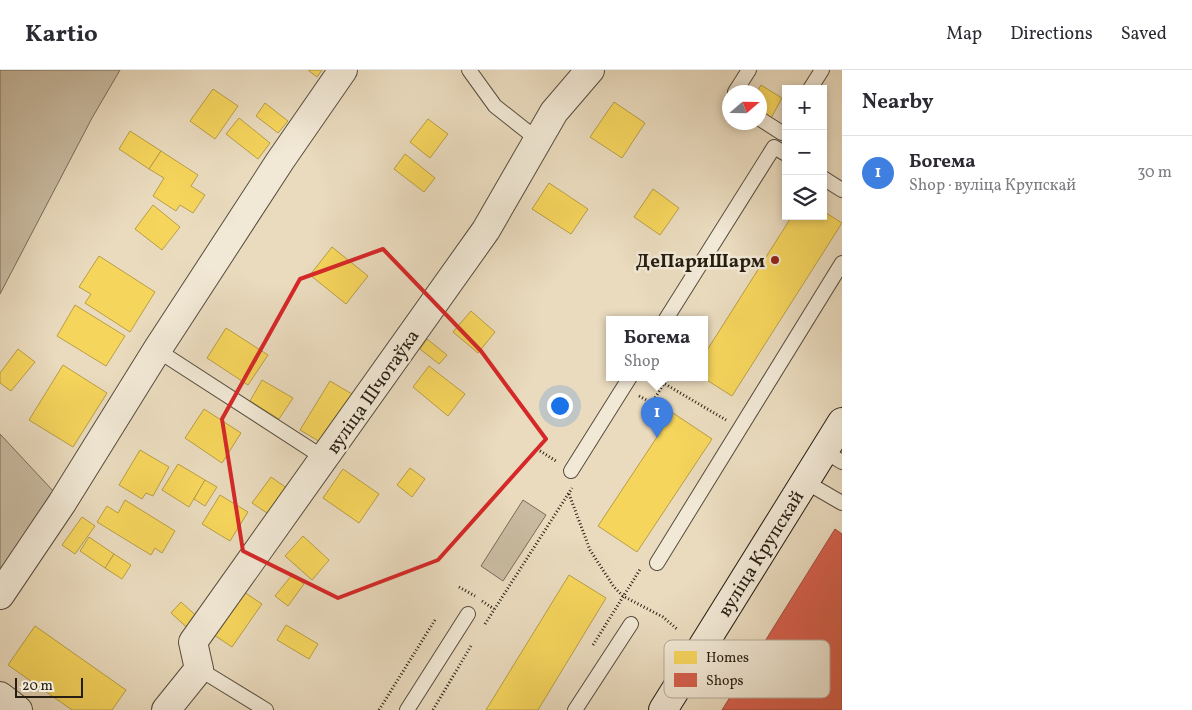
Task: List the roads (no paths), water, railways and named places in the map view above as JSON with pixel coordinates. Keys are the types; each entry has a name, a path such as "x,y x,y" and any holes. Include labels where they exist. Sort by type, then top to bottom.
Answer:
{"street":[{"path":"0,595 62,503 157,350 280,161 343,70"},
{"name":"вуліца Шчотаўка","path":"200,669 194,642 486,230 554,112 590,70"},
{"name":"вуліца Крупскай","path":"706,640 804,482 833,456 842,422"},
{"path":"166,710 200,669"},
{"path":"0,696 18,710"},
{"name":"вуліца Крупскай","path":"663,710 670,698"}],"lane":[{"path":"468,70 495,106 538,140"},
{"path":"739,85 749,70"},
{"path":"813,85 822,70"},
{"path":"767,122 782,130"},
{"path":"668,316 780,150"},
{"path":"827,181 842,190"},
{"path":"657,563 842,263"},
{"path":"157,350 324,458"},
{"path":"573,477 628,381"},
{"path":"804,482 842,504"},
{"path":"407,710 468,614"},
{"path":"575,710 631,624"},
{"path":"200,669 266,710"}],"place":[{"name":"ДеПариШарм","path":"775,260"},
{"name":"Богема","path":"657,438"}]}
